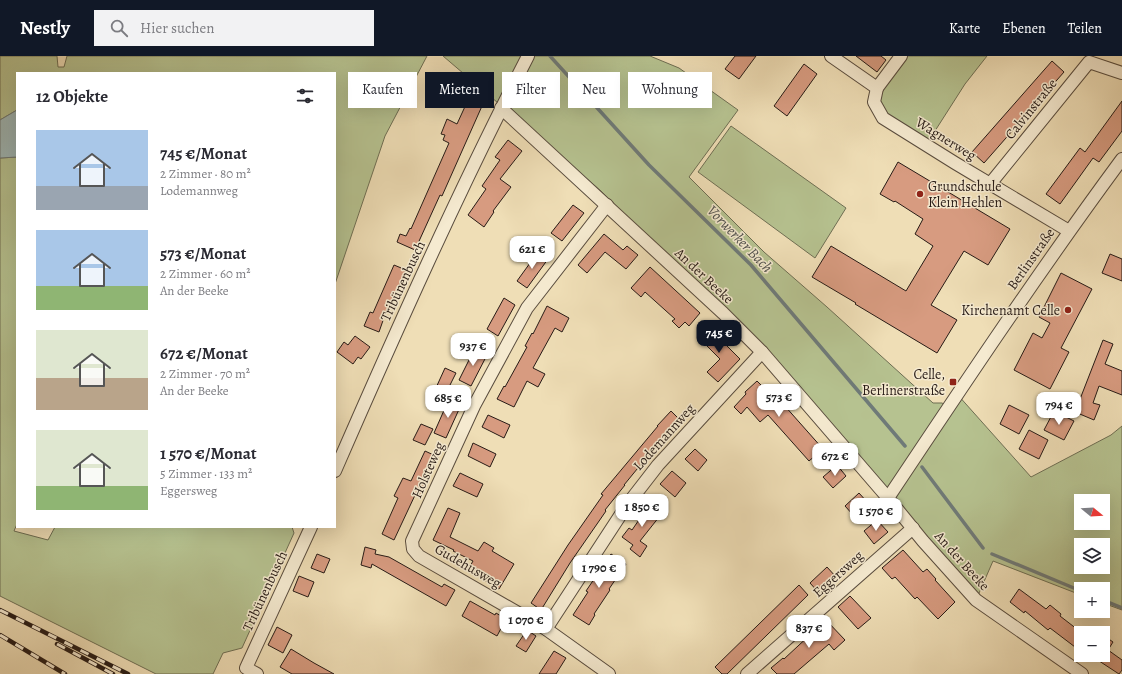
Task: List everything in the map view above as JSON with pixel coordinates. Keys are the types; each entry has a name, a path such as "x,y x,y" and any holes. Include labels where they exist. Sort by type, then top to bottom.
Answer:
{"street":[{"name":"Tribünenbusch","path":"520,72 528,56"},
{"path":"831,56 877,88 901,56"},
{"name":"Calvinstraße","path":"990,184 1089,62 1122,73"},
{"name":"Wagnerweg","path":"877,88 874,102 883,118 1069,231"},
{"name":"Tribünenbusch","path":"336,469 393,337 502,107"},
{"name":"An der Beeke","path":"503,108 762,352 912,528 976,600 1082,674"},
{"name":"Berlinstraße","path":"888,498 1069,231 1122,159"},
{"name":"Holsteweg","path":"414,549 412,541 474,406 527,308 607,205"},
{"name":"Lodemannweg","path":"546,629 627,505 658,465 762,352"},
{"name":"Tribünenbusch","path":"257,674 246,668 311,528"},
{"name":"Eggersweg","path":"747,674 912,528"},
{"name":"Gudehusweg","path":"414,549 420,556 546,629 609,674"}],"green space":[{"path":"0,56 57,56 58,67 64,67 67,56 427,56 417,75 417,72 348,72 348,108 400,108 385,136 336,281 336,72 16,72 16,111 0,120"},
{"path":"443,56 650,56 679,68 685,72 628,72 628,108 712,108 712,91 738,110 689,177 764,252 933,403 942,403 949,407 957,394 1031,477 1111,435 1122,426 1122,610 1110,606 1110,582 1074,582 1074,592 993,561 976,600 709,301 601,191 504,108 560,108 560,72 502,72 502,106 494,100 494,72 462,72"},
{"path":"901,56 987,56 965,84 926,145 883,118 877,88"},
{"path":"731,126 846,208 815,258 698,172"},
{"path":"16,157 16,526 14,531 48,540 54,528 292,528 294,533 242,648 223,653 213,674 156,674 0,596 0,158"}],"water":[{"path":"16,111 16,157 0,158 0,120"}],"building":[{"path":"735,56 756,56 739,79 725,69"},
{"path":"856,56 881,56 886,60 877,72"},
{"path":"1052,61 1064,72 984,163 972,152"},
{"path":"804,64 817,74 787,116 774,106"},
{"path":"1122,101 1122,131 1099,162 1093,158 1060,204 1046,194 1080,148 1085,152"},
{"path":"464,108 481,108 442,196 440,195 415,250 397,242 400,234 406,236 410,228 411,229 449,143 443,140 445,135 441,134 447,119 457,124"},
{"path":"508,140 522,151 500,179 511,187 493,211 494,212 484,227 468,215 486,189 482,186 500,160 495,157"},
{"path":"898,162 1010,229 988,265 964,251 931,305 957,320 937,353 812,277 831,246 906,291 933,246 915,234 923,219 895,201 894,202 880,194"},
{"path":"573,205 584,213 562,241 551,233"},
{"path":"604,234 623,250 627,246 638,255 626,269 605,252 587,273 578,265"},
{"path":"538,252 548,259 527,288 517,281"},
{"path":"1110,254 1122,259 1122,281 1102,273"},
{"path":"394,265 406,270 389,310 387,309 379,332 364,326 370,312 373,313"},
{"path":"650,267 700,313 689,326 685,322 679,328 672,321 675,319 645,292 641,297 631,288"},
{"name":"Kirchenamt Celle","path":"1061,273 1092,289 1061,348 1069,352 1050,389 1014,370 1033,333 1042,338 1050,323 1039,317"},
{"path":"504,298 515,305 498,336 487,329"},
{"path":"547,306 569,318 562,332 555,328 533,368 545,374 538,387 527,381 514,407 497,399 527,347 525,346 532,333 533,334"},
{"path":"713,326 723,336 720,339 740,359 718,382 707,372 720,359 700,339"},
{"path":"355,336 370,347 361,359 358,357 353,364 337,352 344,342 348,345"},
{"path":"1103,340 1113,344 1105,364 1122,371 1122,395 1099,386 1093,403 1100,405 1094,420 1075,412"},
{"path":"475,348 487,355 471,386 459,380"},
{"path":"445,368 456,373 445,395 435,390"},
{"path":"757,381 774,398 776,396 823,449 809,461 768,415 760,422 747,407 741,414 734,407 746,394 745,392"},
{"path":"449,399 461,405 446,438 434,433"},
{"path":"1009,405 1029,415 1019,434 1000,424"},
{"path":"671,411 680,420 641,463 605,510 606,511 570,563 541,610 531,603 568,545 603,495 601,494"},
{"path":"1054,411 1074,421 1064,440 1044,430"},
{"path":"488,415 510,425 504,438 482,427"},
{"path":"421,424 433,429 425,445 413,440"},
{"path":"1029,430 1048,440 1039,459 1019,449"},
{"path":"473,443 496,454 490,467 468,456"},
{"path":"695,449 707,460 698,471 685,459"},
{"path":"425,451 438,457 421,495 416,493 394,540 382,534 398,498 394,496 403,478 411,481"},
{"path":"837,465 846,476 833,488 823,477"},
{"path":"672,471 686,483 675,497 660,484"},
{"path":"460,473 483,484 477,497 453,486"},
{"path":"859,493 868,503 854,516 845,506"},
{"path":"649,501 663,512 640,541 647,546 640,557 630,549 633,545 622,537 629,528 632,530 643,514 640,512"},
{"path":"448,508 460,513 450,537 478,551 484,542 494,548 492,551 514,564 499,589 468,570 473,561 433,540"},
{"path":"877,520 888,532 874,544 864,531"},
{"path":"365,547 376,550 375,554 389,557 442,587 444,584 455,590 446,606 372,564 371,568 361,565"},
{"path":"903,550 923,572 927,569 955,602 938,619 917,597 915,599 895,577 892,579 882,568"},
{"path":"317,554 330,559 324,573 311,568"},
{"path":"611,554 626,564 609,589 610,590 594,614 595,615 589,625 573,615 588,592 586,591"},
{"path":"827,567 836,577 819,593 810,583"},
{"path":"299,576 314,582 308,597 293,591"},
{"path":"799,585 808,595 727,674 722,674 715,667"},
{"path":"1019,589 1046,609 1050,605 1061,614 1060,616 1074,627 1074,646 1050,628 1048,630 1025,611 1024,613 1010,602"},
{"path":"850,596 871,618 858,629 838,607"},
{"path":"470,601 495,615 496,613 506,619 497,636 462,616"},
{"path":"826,620 845,640 834,650 829,644 794,674 777,674 771,668 783,658 784,659"},
{"path":"277,627 292,635 283,653 268,645"},
{"path":"527,630 536,636 526,652 516,646"},
{"path":"1110,640 1113,642 1110,647"},
{"path":"291,649 334,674 292,674 280,667"},
{"path":"554,651 566,658 556,674 539,674"},
{"path":"1110,651 1122,660 1122,670 1119,674 1101,662 1110,662"}],"waterway":[{"name":"Vorwerker Bach","path":"550,56 649,165 751,265 905,446"},
{"name":"Vorwerker Bach","path":"922,467 983,548"},
{"name":"Vorwerker Bach","path":"992,554 1074,588"},
{"name":"Vorwerker Bach","path":"1110,603 1122,608"}],"railway":[{"path":"0,610 128,674"},
{"path":"0,635 65,674"},
{"path":"57,644 113,674"}],"place":[{"name":"Grundschule Klein Hehlen","path":"920,194"},
{"name":"Kirchenamt Celle","path":"1068,310"},
{"name":"Celle, Berlinerstraße","path":"953,382"}]}
